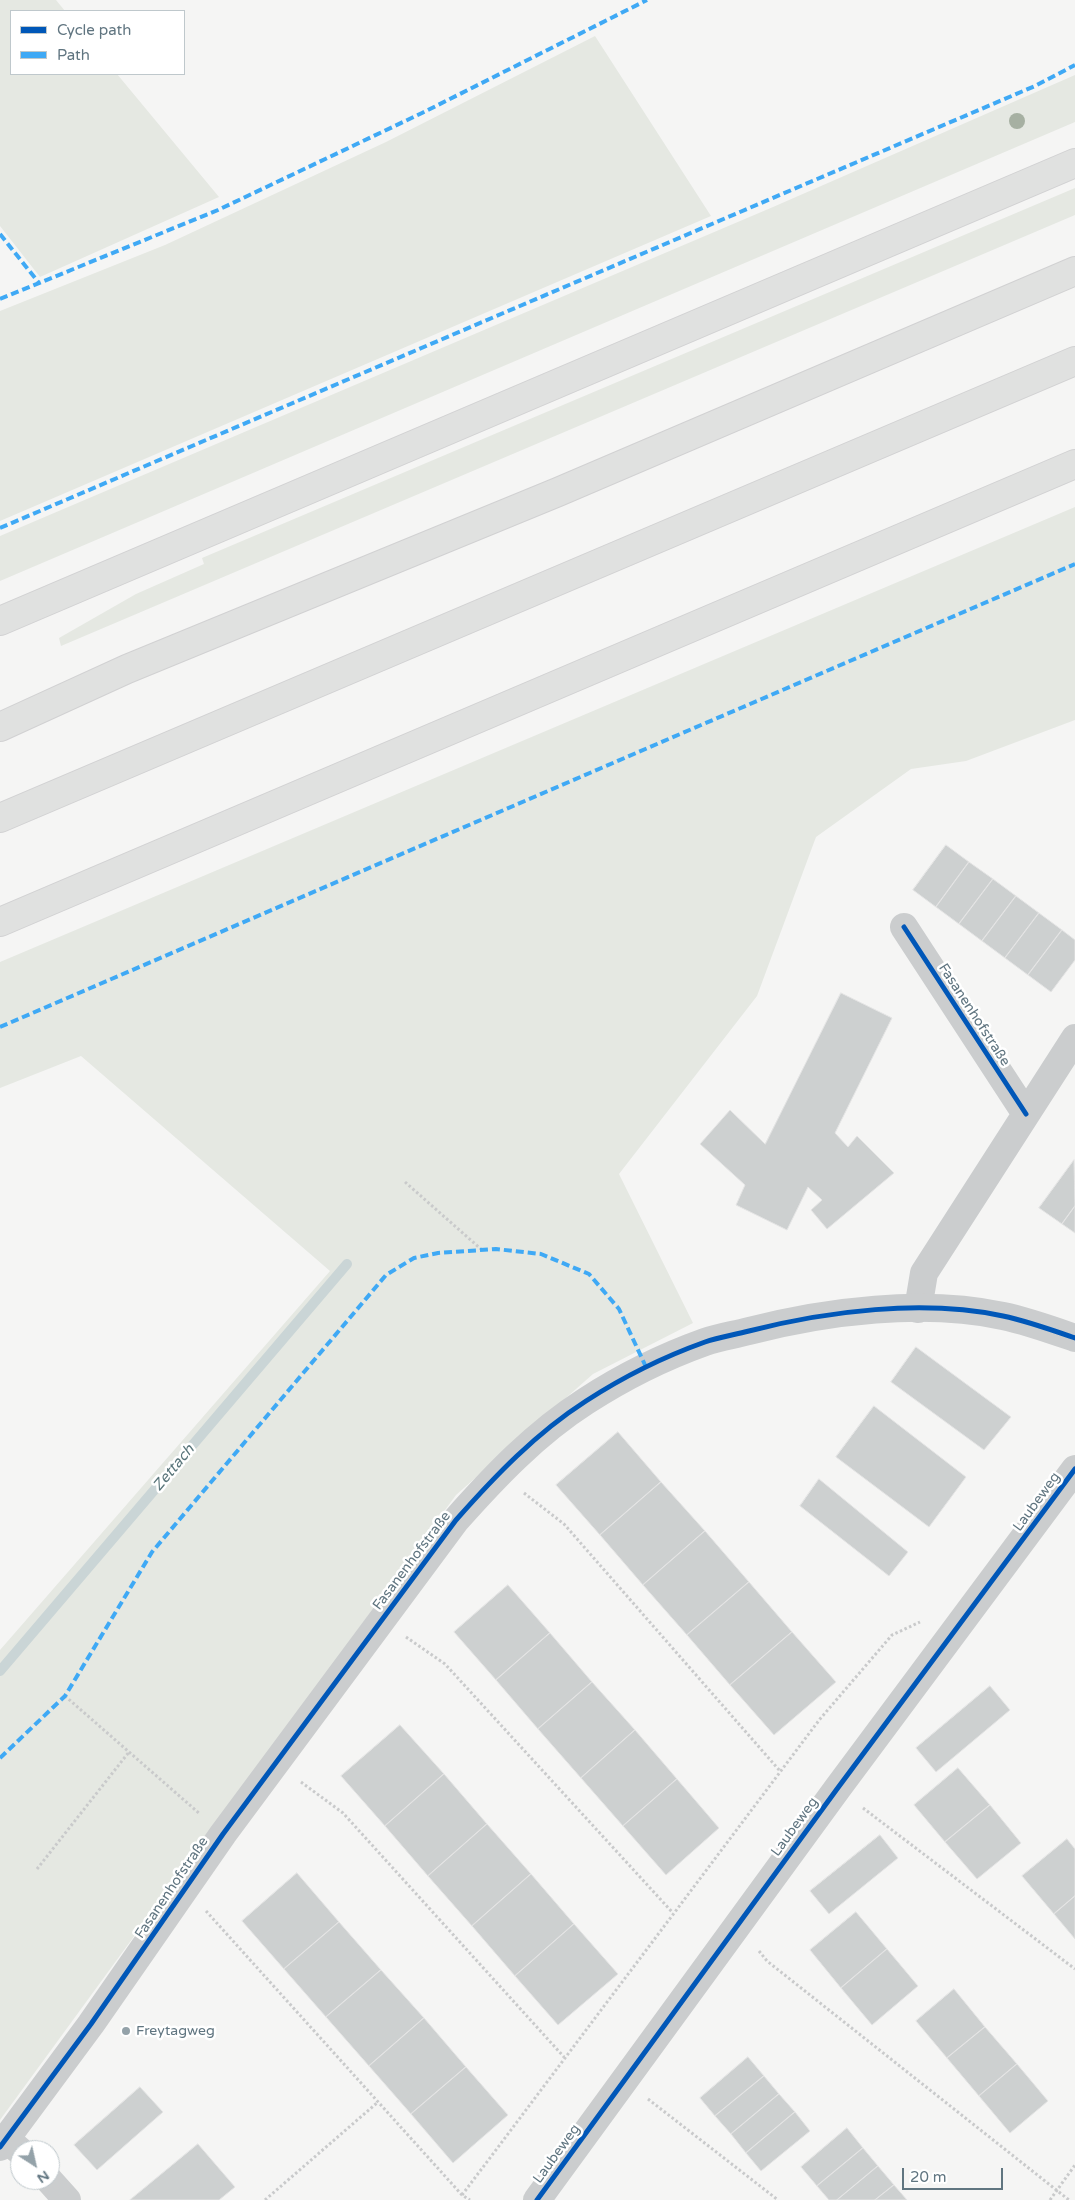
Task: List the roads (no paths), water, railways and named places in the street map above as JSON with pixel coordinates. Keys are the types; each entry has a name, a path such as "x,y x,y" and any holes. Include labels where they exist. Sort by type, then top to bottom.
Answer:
{"highway":[{"path":"0,621 1075,163"},
{"path":"0,726 127,669 567,488 1075,271"},
{"path":"0,818 1075,361"},
{"path":"0,922 1075,464"}],"street":[{"name":"Fasanenhofstraße","path":"904,927 1026,1114"},
{"path":"918,1309 924,1274 1075,1038"},
{"name":"Fasanenhofstraße","path":"9,2146 222,1834 456,1520 497,1474 538,1437 586,1401 646,1367 706,1342 788,1321 868,1311 918,1309 962,1311 1003,1316 1075,1338"},
{"name":"Laubeweg","path":"537,2200 837,1789 1075,1469"},
{"path":"58,2190 67,2200"}],"waterway":[{"name":"Zettach","path":"0,1671 347,1264"}],"place":[{"name":"Freytagweg","path":"126,2031"}]}
